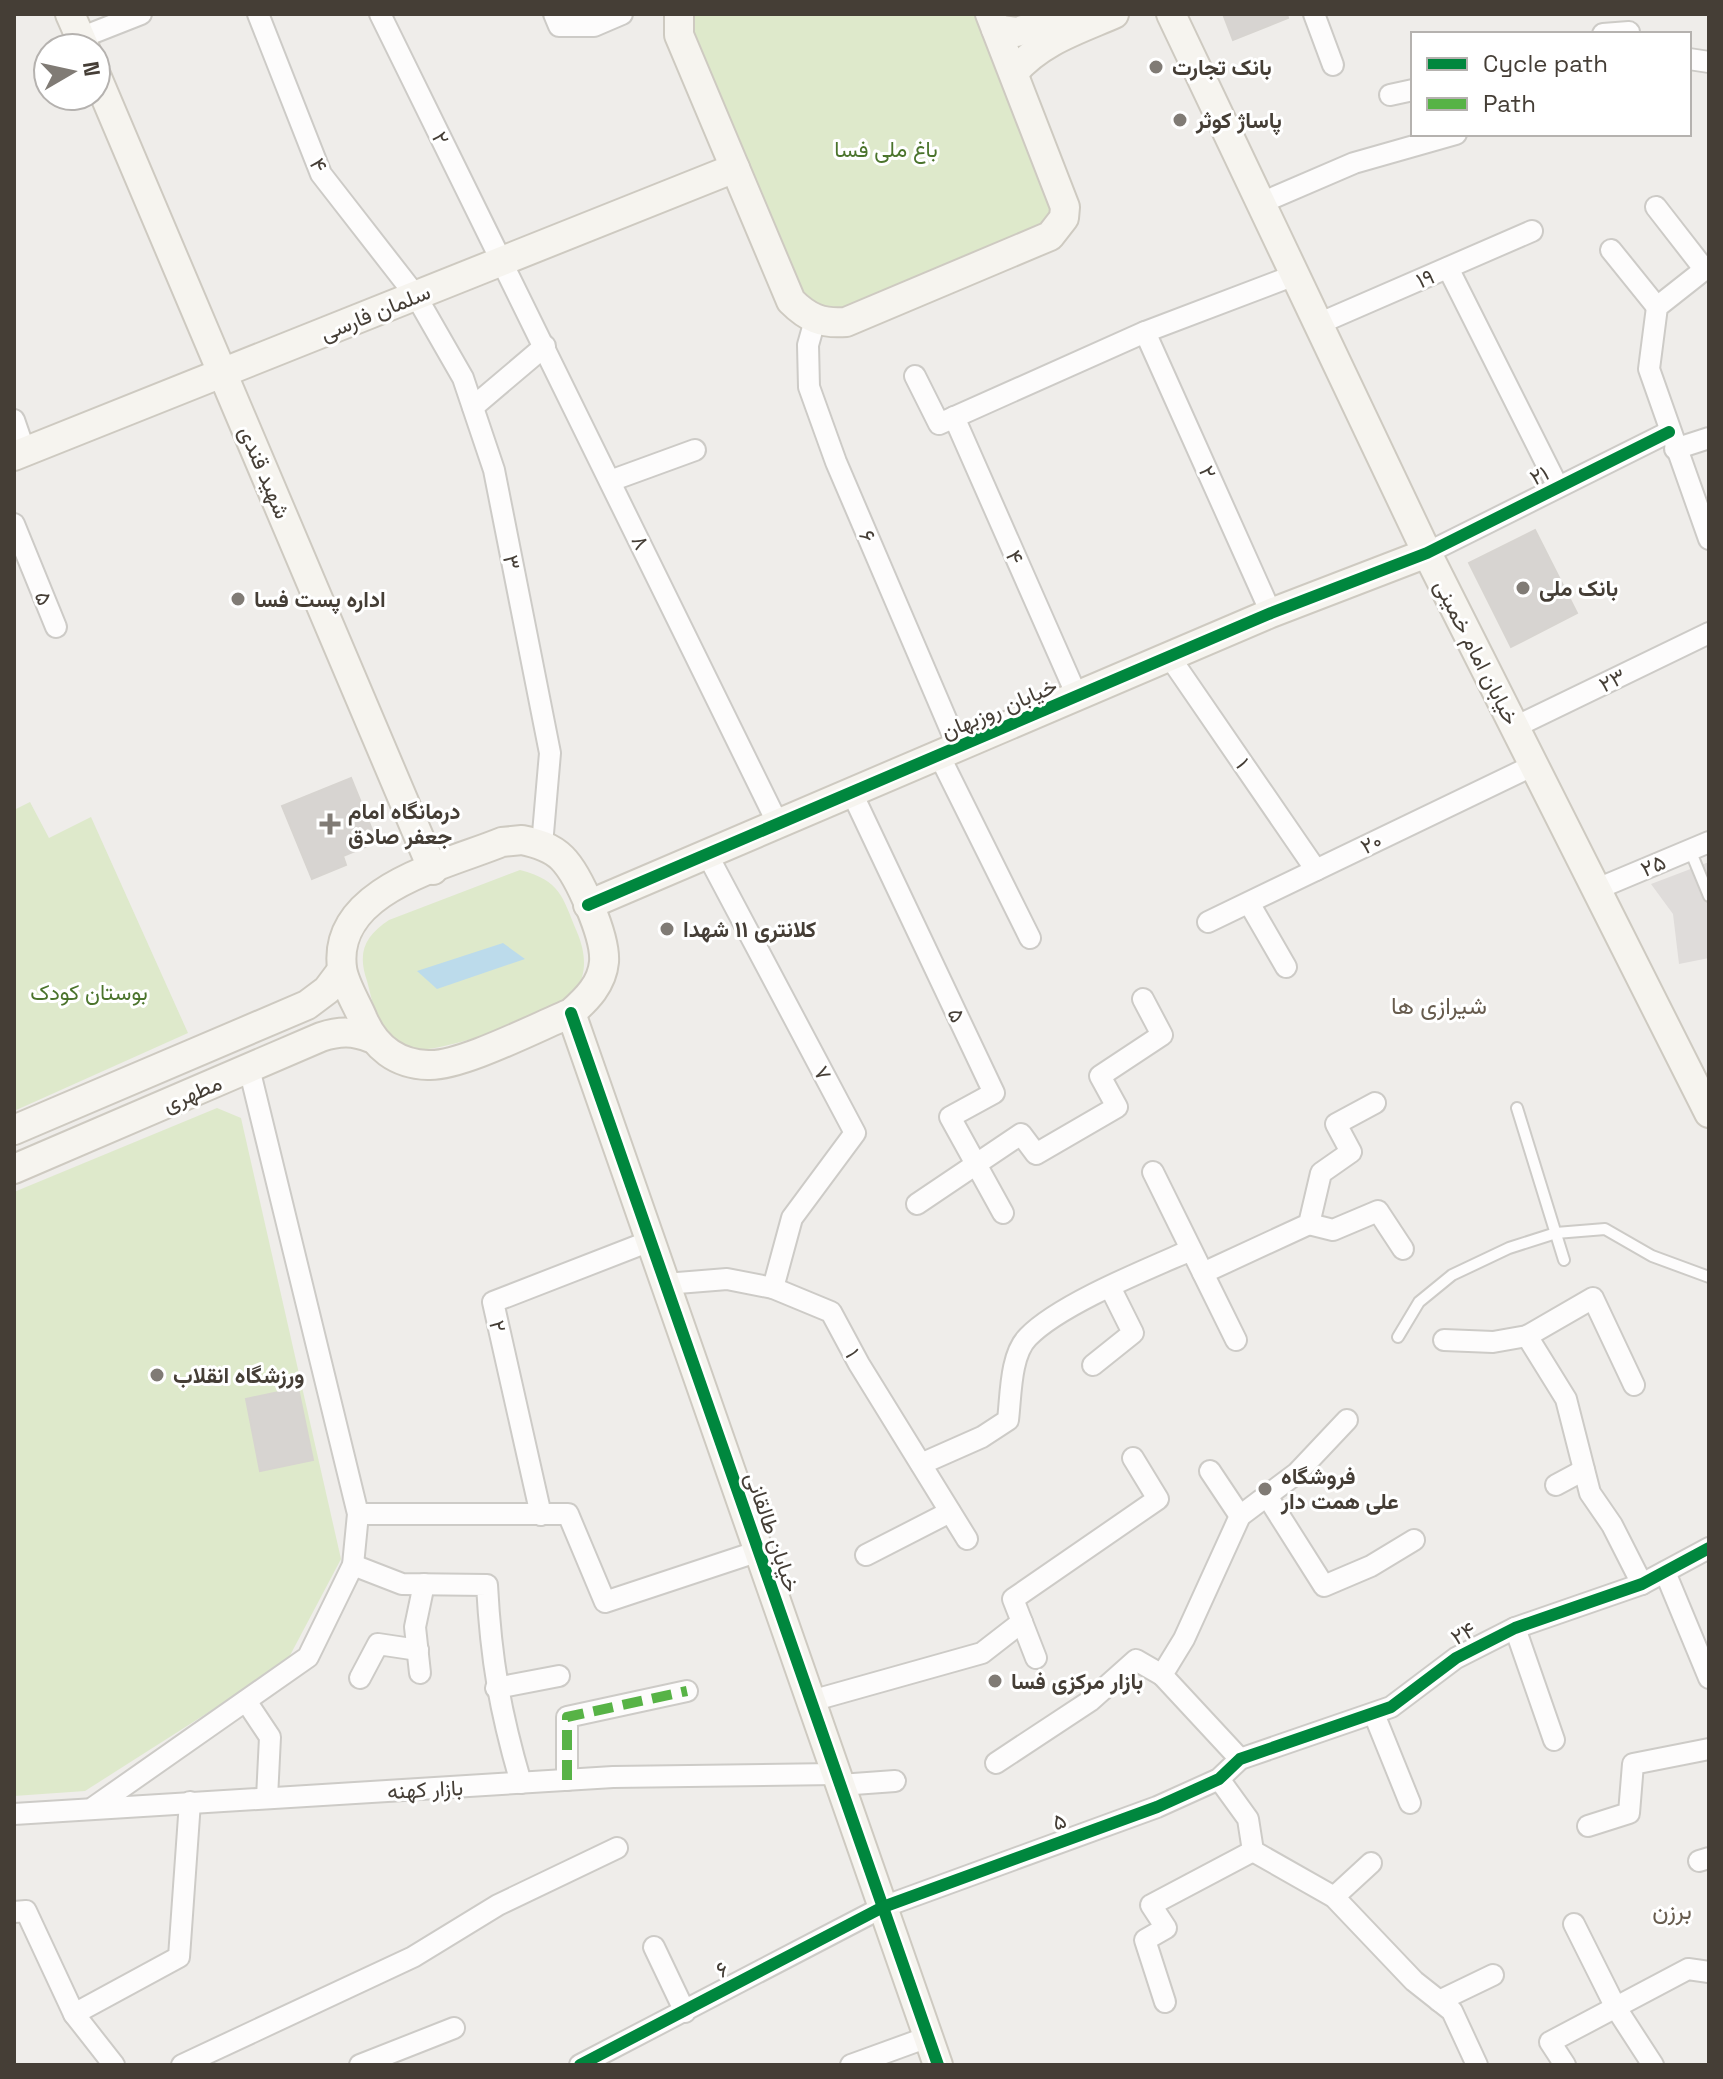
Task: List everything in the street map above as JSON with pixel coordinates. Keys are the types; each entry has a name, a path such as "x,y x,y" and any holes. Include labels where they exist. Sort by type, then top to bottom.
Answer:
{"street":[{"path":"81,32 141,14"},
{"name":"۴","path":"258,14 321,174 416,296"},
{"name":"۲","path":"380,14 503,261"},
{"path":"554,14 559,26 594,26 622,14"},
{"path":"679,14 679,35 791,301 815,320 846,322 1050,236 1058,228 1065,207 993,22"},
{"path":"993,22 1017,32 1071,14"},
{"path":"1014,72 1029,55 1048,42 1114,14"},
{"name":"خیابان امام خمینی","path":"1171,14 1427,553 1707,1106"},
{"path":"1314,14 1333,65"},
{"path":"1390,95 1411,90"},
{"name":"شهید قندی","path":"112,112 433,870"},
{"path":"1261,203 1354,163 1449,136"},
{"name":"سلمان فارسی","path":"20,454 735,168"},
{"path":"1656,207 1708,268 1657,307 1649,369 1709,539"},
{"name":"۱۹","path":"1318,324 1532,231"},
{"path":"1611,250 1657,307"},
{"name":"۸","path":"503,261 778,824"},
{"path":"1448,268 1558,487"},
{"path":"915,376 939,424 1145,332 1295,275"},
{"name":"۳","path":"416,296 463,378 494,470 550,753 542,845"},
{"name":"۶","path":"815,320 808,345 809,387 949,751"},
{"name":"۲","path":"1145,332 1271,613"},
{"path":"473,407 545,346"},
{"name":"۴","path":"954,417 1077,696"},
{"path":"14,420 20,454"},
{"name":"۲۱","path":"1427,553 1558,487 1672,440 1709,438"},
{"path":"610,481 695,450"},
{"name":"۵","path":"14,524 56,627"},
{"name":"خیابان روزبهان","path":"588,905 1271,613 1427,553"},
{"name":"۲۳","path":"1515,727 1709,633"},
{"name":"۱","path":"1169,656 1316,870"},
{"path":"949,751 1030,938"},
{"name":"۲۰","path":"1208,922 1534,765"},
{"name":"۵","path":"852,793 994,1093 950,1117 1003,1213"},
{"path":"522,840 542,845 560,856 574,872 602,940 604,961 599,982 587,1000 571,1013 453,1061 431,1066 408,1063 388,1054 371,1038 342,970 347,935 365,904 384,890 502,842 522,840"},
{"name":"۲۵","path":"1597,889 1709,842"},
{"name":"۷","path":"707,854 855,1133 792,1218 773,1288"},
{"path":"1249,903 1286,967"},
{"name":"مطهری","path":"14,1130 307,1005 327,990 342,970"},
{"path":"917,1204 1021,1134 1036,1154 1117,1107 1100,1076 1162,1035 1143,999"},
{"name":"خیابان طالقانی","path":"571,1013 938,2065"},
{"name":"مطهری","path":"14,1169 338,1032 371,1038"},
{"path":"94,1807 308,1657 353,1565 358,1514 249,1068"},
{"path":"1309,1224 1321,1173 1351,1152 1336,1124 1375,1103"},
{"path":"1153,1172 1236,1340"},
{"path":"1203,1273 1309,1224 1333,1230 1378,1211 1403,1249"},
{"name":"۲","path":"541,1515 493,1302 650,1241"},
{"path":"921,1464 982,1437 1008,1420 1015,1368 1027,1338 1078,1303 1191,1250"},
{"name":"۱","path":"665,1284 727,1279 773,1288 831,1312 967,1539"},
{"path":"1093,1365 1133,1333 1110,1287"},
{"path":"1444,1340 1493,1342 1527,1336 1593,1298 1634,1385"},
{"path":"1527,1336 1566,1399 1590,1493 1612,1525 1642,1584"},
{"path":"1162,1675 1184,1639 1240,1516 1297,1473 1347,1420"},
{"path":"1036,1658 1013,1599 1158,1499 1133,1458"},
{"path":"1556,1485 1584,1470"},
{"path":"1210,1471 1240,1516"},
{"path":"1267,1496 1324,1586 1371,1566 1414,1540"},
{"path":"866,1555 950,1512"},
{"path":"358,1514 568,1514 605,1602 759,1551"},
{"name":"۲۴","path":"1240,1759 1391,1707 1456,1658 1515,1628 1642,1584 1709,1548"},
{"path":"353,1565 402,1584 487,1585 496,1688 521,1783"},
{"path":"1665,1572 1709,1678"},
{"path":"420,1673 415,1627 424,1584"},
{"path":"811,1701 982,1653 1022,1622"},
{"path":"1515,1628 1554,1740"},
{"path":"360,1678 378,1644 418,1650"},
{"path":"996,1763 1090,1701 1136,1660 1162,1675 1240,1759"},
{"path":"496,1688 559,1676"},
{"path":"567,1780 567,1717 687,1691"},
{"path":"246,1701 270,1737 267,1798"},
{"path":"1374,1714 1410,1803"},
{"path":"1588,1826 1629,1813 1633,1764 1709,1749"},
{"name":"۵","path":"883,1907 1157,1807 1219,1779 1240,1759"},
{"path":"1219,1779 1248,1819 1253,1851"},
{"name":"بازار کهنه","path":"14,1814 567,1780 895,1781"},
{"path":"74,2014 179,1957 190,1802"},
{"path":"182,2065 212,2059 413,1957 498,1905 617,1848"},
{"path":"1253,1851 1334,1897 1414,1981 1452,2011 1477,2065"},
{"path":"1165,2002 1145,1940 1166,1928 1151,1905 1253,1851"},
{"path":"1334,1897 1371,1863"},
{"name":"۶","path":"580,2065 883,1907"},
{"path":"14,1912 26,1911 74,2014 114,2065"},
{"path":"1574,1924 1616,2008 1653,2065"},
{"path":"654,1947 685,2012"},
{"path":"1565,2065 1550,2042 1688,1969 1709,1972"},
{"path":"1439,2001 1493,1975"},
{"path":"360,2065 454,2028"},
{"path":"851,2065 928,2037"}],"lane":[{"path":"1690,850 1709,896"},
{"path":"1517,1108 1564,1260"},
{"path":"1398,1337 1419,1302 1452,1275 1509,1248 1556,1233 1605,1229 1652,1256 1709,1277"}],"green space":[{"name":"باغ ملی فسا","path":"689,14 983,14 1056,202 1045,228 846,312 801,302 686,28"},
{"name":"بوستان کودک","path":"30,802 49,838 91,817 188,1033 14,1111 14,810"},
{"path":"520,870 552,885 568,909 583,954 584,969 576,990 546,1010 465,1041 417,1050 402,1049 394,1044 382,1029 364,971 363,953 374,932 389,920"},
{"name":"ورزشگاه انقلاب","path":"217,1108 241,1118 341,1559 286,1663 85,1791 14,1796 14,1192"}],"shaded area":[{"path":"1709,862 1709,958 1679,964 1673,914 1651,884"}],"water":[{"path":"503,943 525,959 437,989 417,971"}],"building":[{"path":"1223,14 1287,14 1288,18 1233,40"},
{"name":"بانک ملی","path":"1535,530 1577,613 1511,647 1469,563"},
{"name":"درمانگاه امام جعفر صادق","path":"351,778 377,842 343,856 346,865 312,879 282,806"},
{"path":"298,1388 313,1460 260,1471 246,1399"}],"marked path":[{"path":"567,1780 567,1717 687,1691"}],"cycle path":[{"path":"588,905 1271,613 1427,553 1669,432"},
{"path":"571,1013 938,2065"},
{"path":"580,2065 883,1907 1157,1807 1219,1779 1240,1759 1391,1707 1456,1658 1515,1628 1642,1584 1709,1548"}],"place":[{"name":"بانک تجارت","path":"1156,67"},
{"name":"پاساژ کوثر","path":"1180,120"},
{"name":"بانک ملی","path":"1523,588"},
{"name":"اداره پست فسا","path":"238,599"},
{"name":"درمانگاه امام جعفر صادق","path":"330,824"},
{"name":"کلانتری ۱۱ شهدا","path":"667,929"},
{"name":"ورزشگاه انقلاب","path":"157,1375"},
{"name":"فروشگاه علی همت دار","path":"1265,1489"},
{"name":"بازار مرکزی فسا","path":"995,1681"}],"district":[{"name":"شیرازی ها","path":"1439,1006"},
{"name":"برزن","path":"1672,1911"}]}
